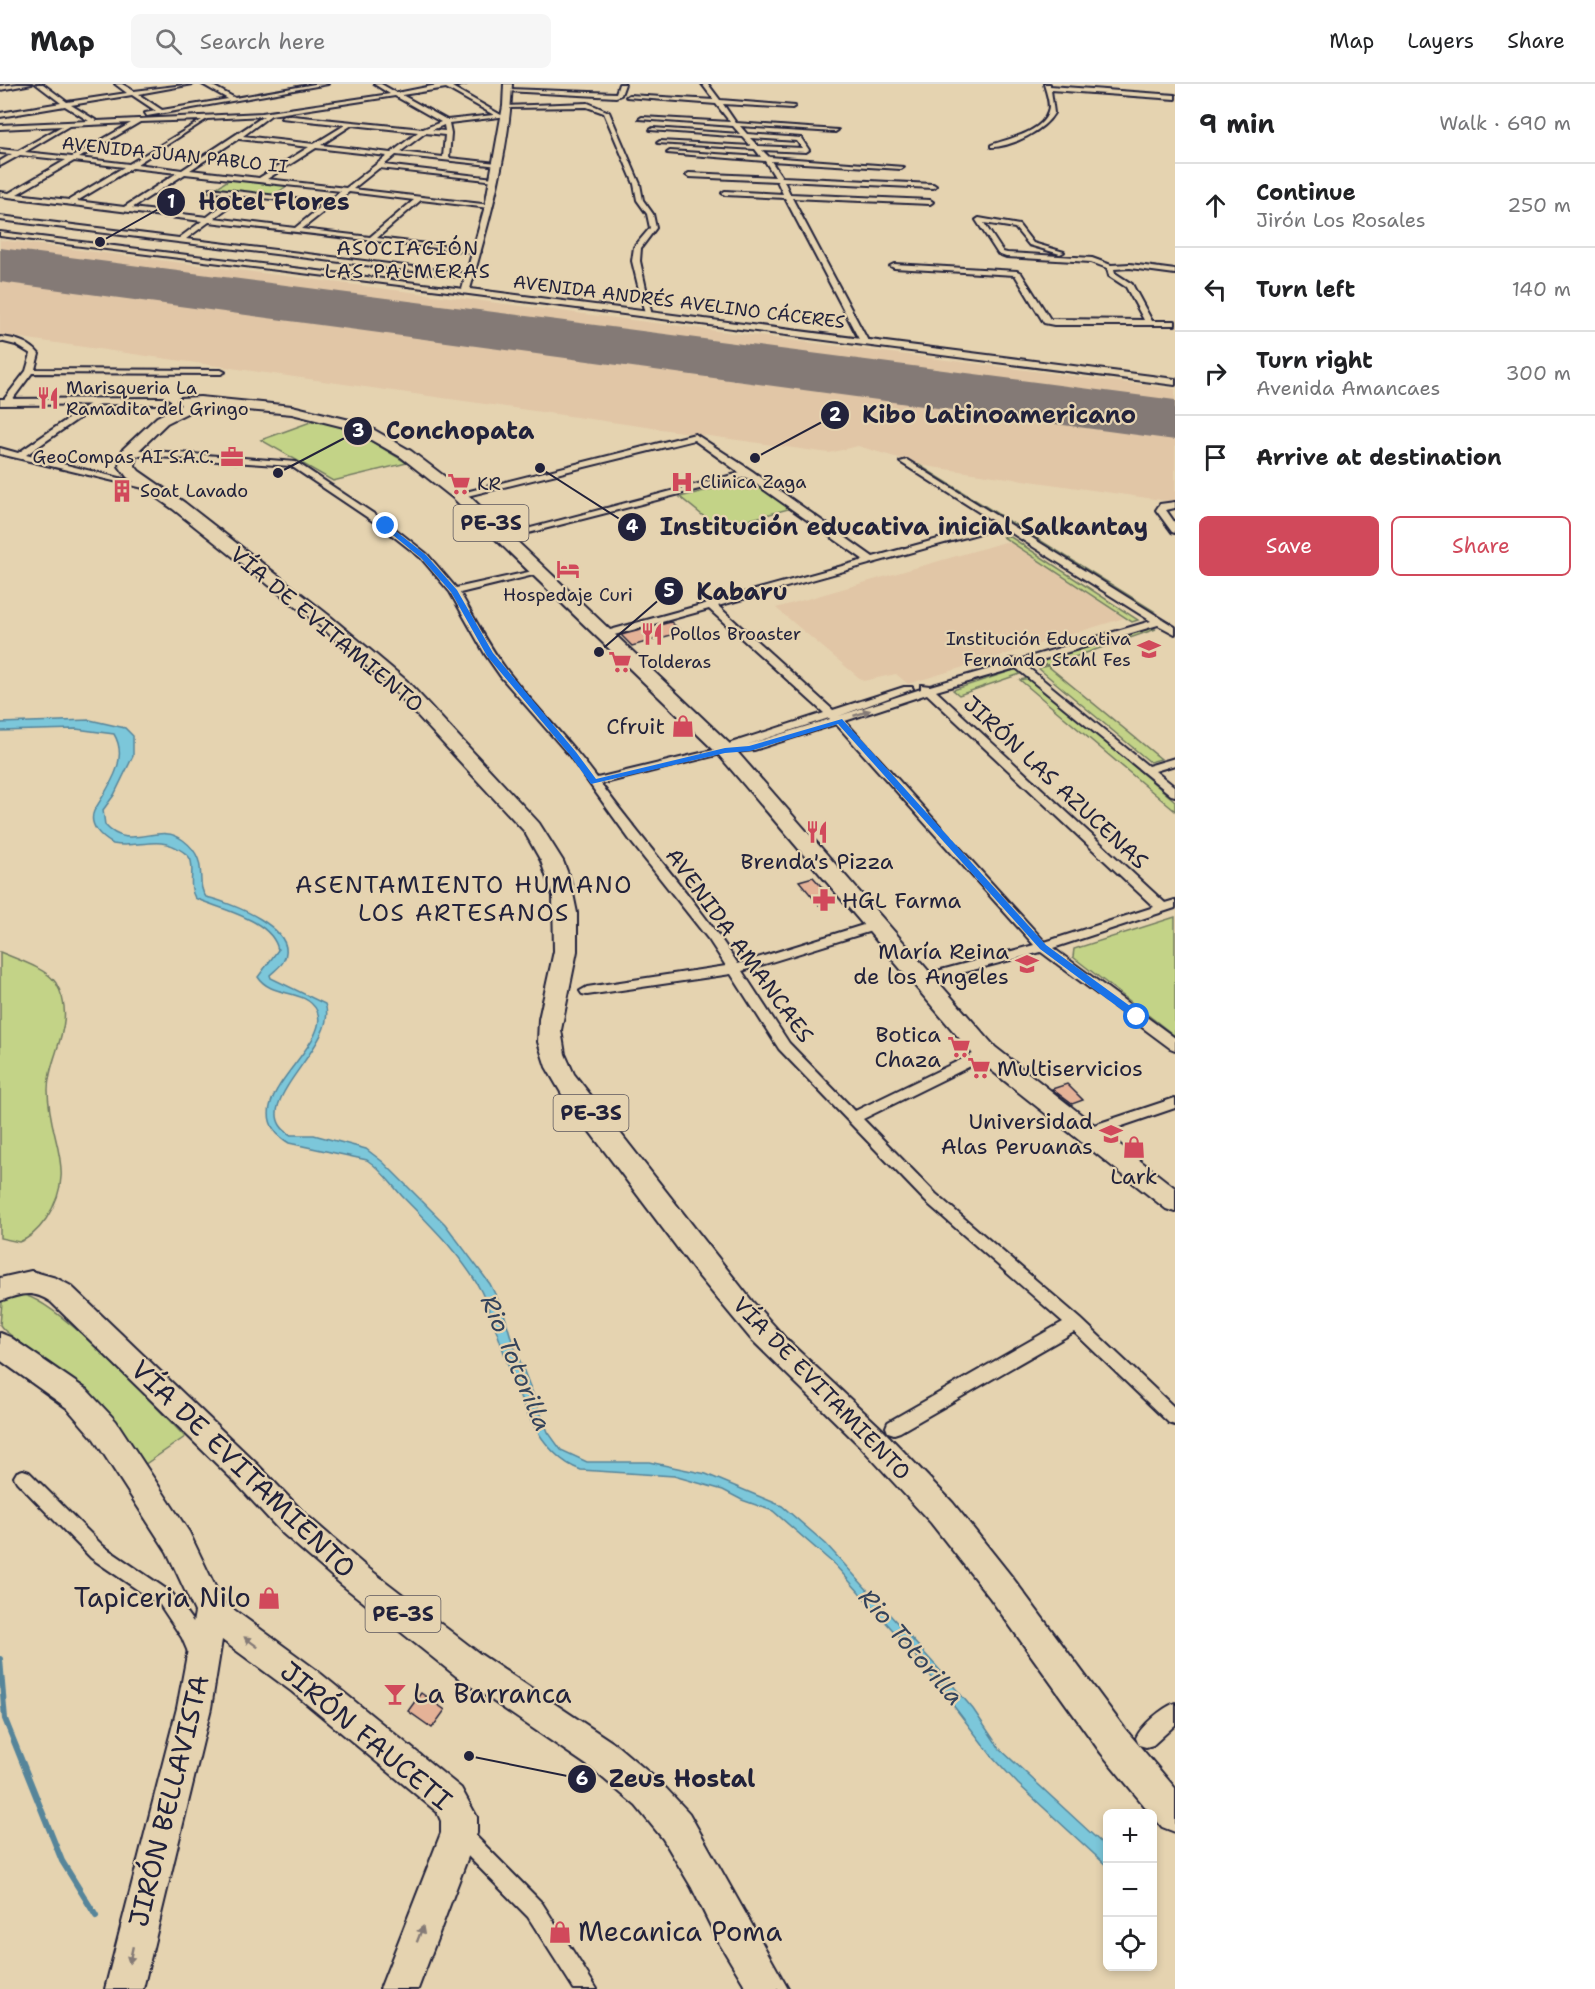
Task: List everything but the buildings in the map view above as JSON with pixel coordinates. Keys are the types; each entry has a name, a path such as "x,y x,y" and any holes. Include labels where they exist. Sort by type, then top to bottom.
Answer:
{"highway":[{"name":"PE-3S","path":"128,452 162,410 200,401 292,410 357,426 406,454 459,495 505,536 725,750 878,925 920,980 986,1053 1175,1202"},
{"name":"VÍA DE EVITAMIENTO","path":"128,452 127,466 153,489 179,506 325,621 400,685 532,827 550,853 567,909 567,938 562,976 552,1002 549,1034 558,1067 681,1234 762,1332 874,1440 1000,1583 1109,1737 1175,1814"},
{"name":"VÍA DE EVITAMIENTO","path":"0,1290 18,1282 36,1281 47,1284 61,1294 246,1473 292,1522 353,1575 468,1665 603,1756 648,1794 675,1826 705,1875 731,1928 769,1989"},
{"path":"0,1345 76,1399 105,1430 178,1542 212,1612"},
{"name":"JIRÓN BELLAVISTA","path":"124,1989 203,1666 212,1612"},
{"name":"JIRÓN FAUCETI","path":"212,1612 303,1680 449,1800 459,1817 459,1833"},
{"path":"399,1989 459,1833"}],"street":[{"path":"0,88 29,84"},
{"path":"39,84 64,104 95,122 325,84"},
{"path":"118,84 160,111"},
{"path":"0,115 190,84"},
{"path":"205,84 233,99"},
{"path":"293,84 308,92"},
{"path":"379,85 390,84"},
{"path":"2,129 95,122 266,115 332,106 444,85 462,84"},
{"path":"464,291 489,206 508,87 616,95 619,94 622,84"},
{"path":"705,84 735,125 758,147 779,178 864,341"},
{"path":"379,85 446,122"},
{"path":"444,85 504,113"},
{"path":"993,146 1043,124 1051,112 1047,86 1175,97"},
{"path":"316,97 332,106 350,124"},
{"path":"629,98 792,106"},
{"path":"296,230 423,131 446,122 504,113 588,105 606,112 637,184 640,200 650,214 653,228 638,247 636,261 650,314"},
{"path":"126,209 239,137 266,115 448,134"},
{"path":"71,202 207,119"},
{"path":"642,119 835,130"},
{"path":"12,195 138,121"},
{"path":"446,122 448,134 446,159"},
{"path":"0,164 70,124"},
{"path":"261,180 350,124"},
{"path":"653,130 799,139 806,150 660,142"},
{"path":"239,137 497,165"},
{"name":"AVENIDA JUAN PABLO II","path":"0,151 489,206"},
{"path":"670,153 901,167"},
{"path":"377,166 494,180"},
{"path":"689,175 933,186"},
{"path":"229,177 210,189 328,204"},
{"path":"908,201 910,185"},
{"path":"726,193 930,202"},
{"path":"0,194 477,252"},
{"path":"160,254 242,194"},
{"path":"373,238 420,198"},
{"path":"0,218 470,276"},
{"path":"1092,260 1000,253 979,220 1017,226 1034,246 1092,260 1110,267 1130,266 1175,272"},
{"name":"AVENIDA ANDRÉS AVELINO CÁCERES","path":"0,234 650,314 1175,382"},
{"path":"894,266 1017,273 1047,321 1050,322 1175,323"},
{"path":"1110,267 1112,274 1129,286 1148,321 1145,323"},
{"path":"0,339 18,342 35,354 30,371 4,400"},
{"path":"30,371 221,372"},
{"path":"4,400 97,403 162,410"},
{"path":"4,400 162,410"},
{"path":"19,456 97,403"},
{"path":"459,495 695,437 871,560"},
{"path":"0,452 153,489"},
{"name":"AVENIDA AMANCAES","path":"128,452 293,464 393,532 424,556 454,591 490,654 560,737 636,840 714,937 784,1046 932,1198 1075,1323 1175,1418"},
{"path":"904,462 1147,616 1173,629"},
{"path":"505,536 748,473"},
{"path":"1167,506 1175,512"},
{"path":"1167,506 1175,531"},
{"path":"607,634 1003,524"},
{"path":"454,591 539,571"},
{"path":"709,604 834,717 1043,947 1175,1044"},
{"path":"594,782 725,750 750,748 834,717 1014,661 1147,616"},
{"path":"1014,661 1157,622"},
{"path":"1014,661 1149,769 1175,793"},
{"name":"JIRÓN LAS AZUCENAS","path":"926,688 1169,906"},
{"path":"1149,769 1175,761"},
{"path":"920,980 1043,947 1169,906"},
{"path":"587,991 734,969 878,925"},
{"path":"855,1117 986,1053"},
{"path":"1087,1133 1175,1103"},
{"path":"894,1427 1075,1323"},
{"path":"23,1478 97,1552 166,1599 189,1632 203,1666"},
{"path":"1146,1738 1175,1712"},
{"name":"JIRÓN FAUCETI","path":"459,1833 535,1910 586,1989"}],"shaded area":[{"path":"0,240 1175,389 1175,502 925,466 858,446 829,453 0,335"},
{"path":"1010,542 1124,618 908,684 896,674 863,681 776,608"}],"green space":[{"path":"230,179 288,185 273,196 214,189"},
{"path":"316,420 353,430 407,463 333,481 261,440"},
{"path":"913,465 919,465 1154,611 1148,613"},
{"path":"752,479 792,508 718,528 680,497"},
{"path":"1009,536 1138,620 1132,622 1003,537"},
{"path":"1146,628 1156,629 1051,665 1033,664"},
{"path":"1047,666 1161,759 1150,762 1038,668"},
{"path":"1017,669 1023,673 959,695 953,690"},
{"path":"1029,678 1175,801 1175,811 1020,680"},
{"path":"1175,917 1175,1036 1073,957 1074,949"},
{"path":"0,952 30,964 51,978 56,983 62,998 64,1012 64,1025 52,1064 48,1090 49,1108 61,1170 60,1185 56,1201 41,1226 19,1242 0,1238"},
{"path":"24,1295 41,1303 84,1336 185,1437 141,1467 38,1357 0,1325 2,1302 10,1296"}],"water":[{"name":"Rio Totorilla","path":"90,720 125,728 133,736 133,756 114,795 103,810 105,825 115,833 124,836 164,834 174,835 183,840 197,856 201,885 206,897 260,919 273,928 282,939 286,950 283,962 270,975 271,978 325,1004 326,1020 319,1038 284,1092 277,1108 279,1123 291,1135 314,1135 366,1149 383,1162 445,1224 490,1284 503,1310 512,1341 548,1432 561,1450 587,1462 649,1462 706,1474 782,1506 826,1544 937,1667 973,1709 1000,1749 1103,1844 1103,1862 1018,1784 991,1755 914,1654 835,1565 773,1511 742,1500 723,1490 674,1476 581,1470 561,1458 544,1441 518,1392 481,1291 465,1265 445,1241 382,1172 367,1160 289,1143 273,1128 269,1111 275,1094 311,1041 318,1025 317,1011 312,1004 305,999 271,988 258,977 278,950 274,939 266,930 243,916 195,898 192,889 191,861 189,856 182,851 165,843 113,844 97,830 93,821 94,811 110,784 118,764 118,744 114,734 76,729 0,731 0,723"}],"waterway":[{"path":"0,1659 5,1719 62,1861 96,1916"}],"runway":[{"path":"0,265 1175,420"}],"place":[{"name":"Hotel Flores","path":"100,242"},
{"name":"Marisqueria La Ramadita del Gringo","path":"48,398"},
{"name":"GeoCompas AI S.A.C.","path":"232,457"},
{"name":"Kibo Latinoamericano","path":"755,458"},
{"name":"Institución educativa inicial Salkantay","path":"540,468"},
{"name":"Conchopata","path":"278,473"},
{"name":"Clinica Zaga","path":"682,482"},
{"name":"KR","path":"459,484"},
{"name":"Soat Lavado","path":"122,491"},
{"name":"Hospedaje Curi","path":"568,569"},
{"name":"Pollos Broaster","path":"652,634"},
{"name":"Institución Educativa Fernando Stahl Fes","path":"1149,649"},
{"name":"Kabaru","path":"599,652"},
{"name":"Tolderas","path":"620,662"},
{"name":"Cfruit","path":"683,726"},
{"name":"Brenda's Pizza","path":"817,832"},
{"name":"HGL Farma","path":"824,900"},
{"name":"María Reina de los Angeles","path":"1027,964"},
{"name":"Botica Chaza","path":"959,1047"},
{"name":"Multiservicios","path":"979,1068"},
{"name":"Universidad Alas Peruanas","path":"1111,1134"},
{"name":"Lark","path":"1134,1147"},
{"name":"Tapiceria Nilo","path":"269,1598"},
{"name":"La Barranca","path":"395,1694"},
{"name":"Zeus Hostal","path":"469,1756"},
{"name":"Mecanica Poma","path":"560,1932"}],"district":[{"name":"ASOCIACIÓN LAS PALMERAS","path":"408,260"},
{"name":"ASENTAMIENTO HUMANO LOS ARTESANOS","path":"464,899"}],"route":[{"path":"386,526 424,556 454,591 490,654 505,675 540,712 594,782 725,750 750,748 839,721 1043,947 1137,1017"}]}
